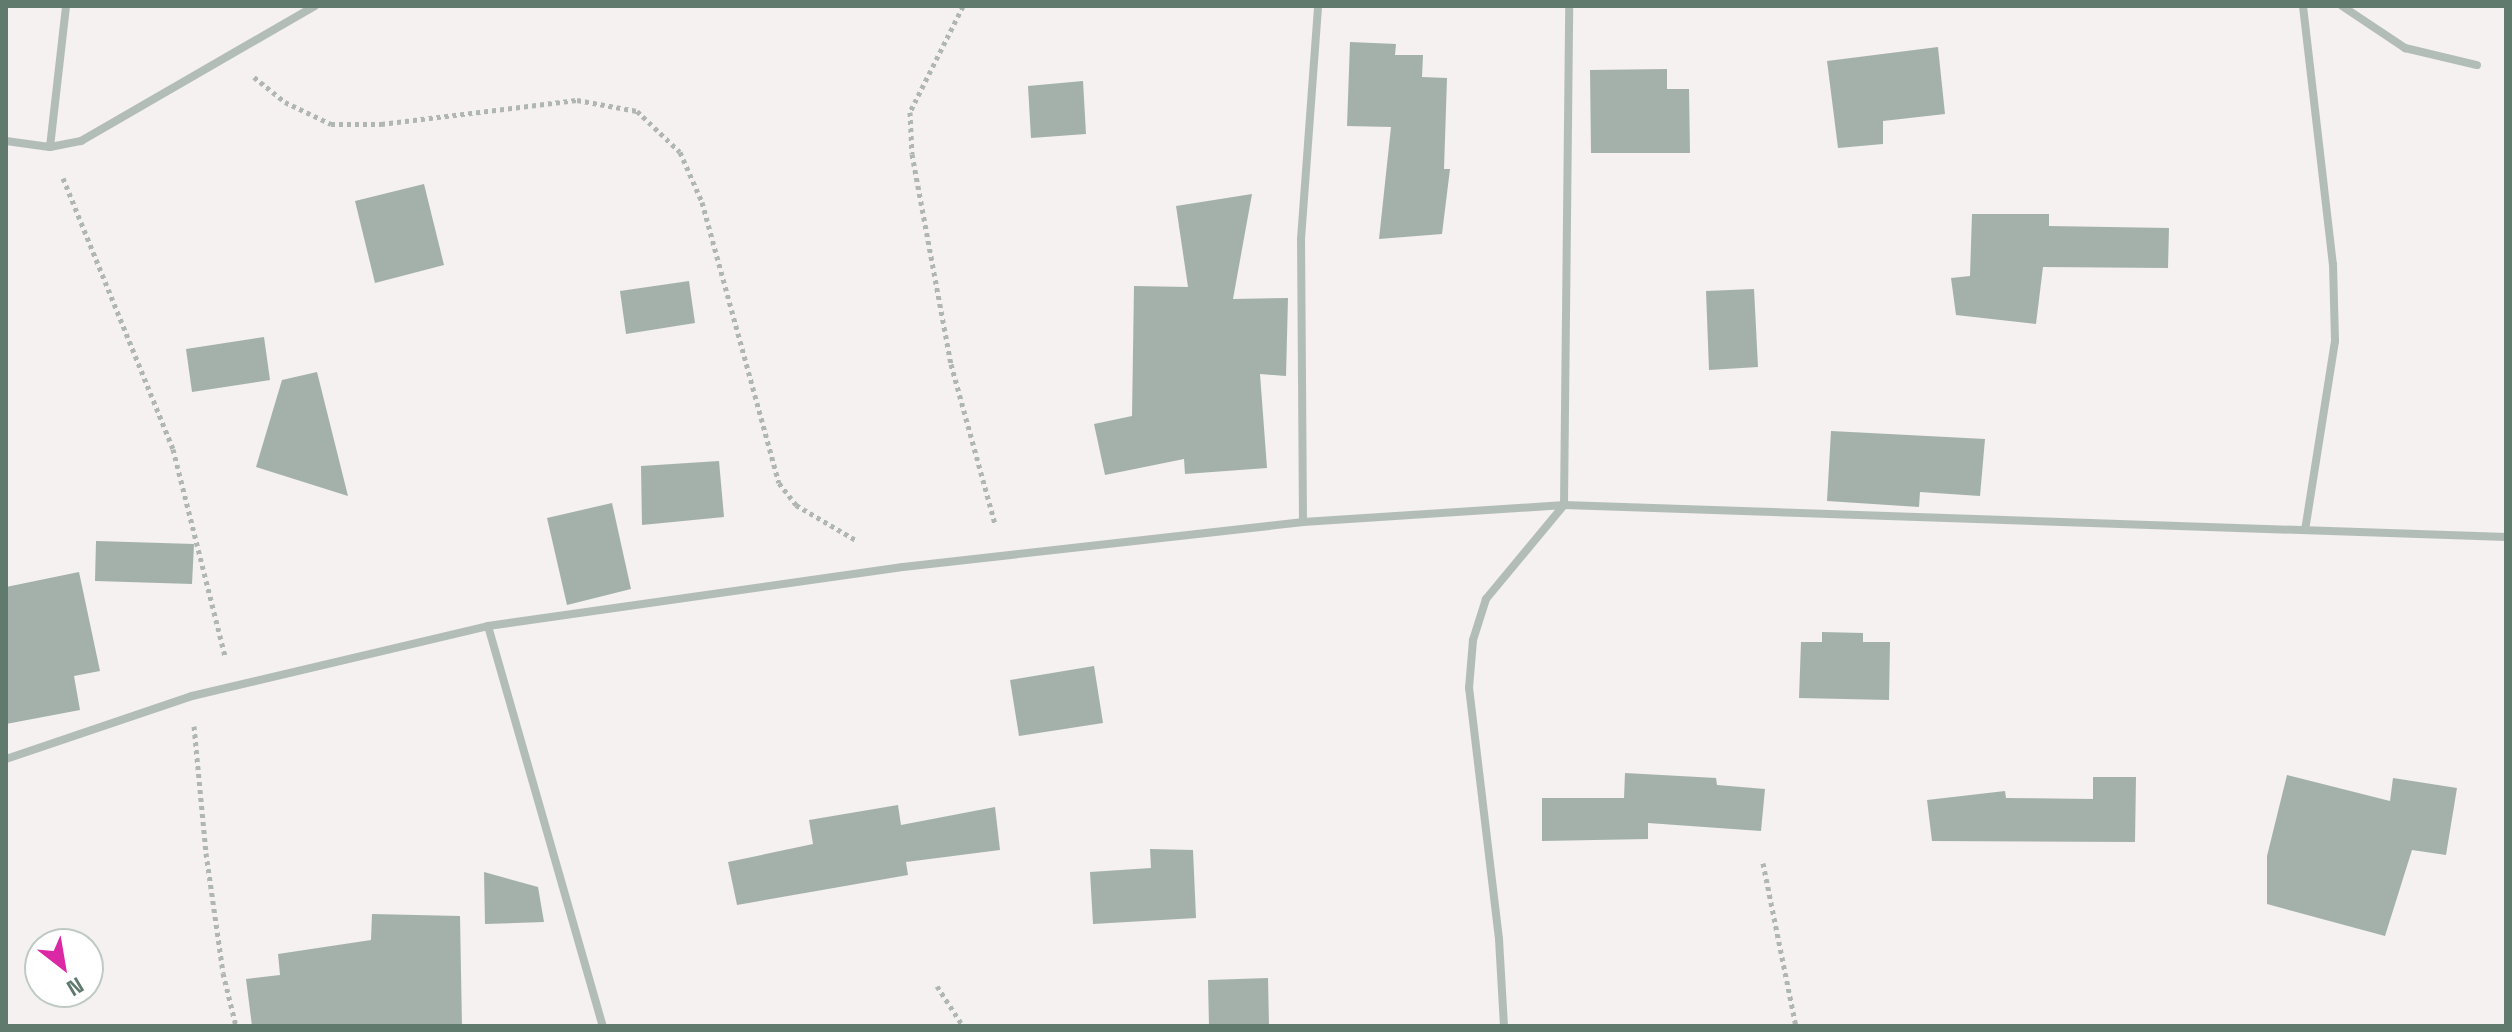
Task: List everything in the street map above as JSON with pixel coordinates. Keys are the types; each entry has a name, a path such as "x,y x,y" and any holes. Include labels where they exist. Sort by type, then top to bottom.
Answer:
{"street":[{"path":"50,147 66,6"},
{"path":"6,141 50,147 81,141 225,54 315,6"},
{"path":"1303,522 1301,239 1318,6"},
{"path":"1504,1026 1499,939 1469,688 1473,640 1486,599 1564,505 1569,6"},
{"path":"2303,6 2333,264 2335,341 2305,530"},
{"path":"2342,6 2405,48 2477,65"},
{"path":"6,759 192,696 488,626 903,567 1303,522 1564,505 2506,537"},
{"path":"488,626 603,1026"}],"path":[{"path":"963,6 910,112 912,154 951,364 1005,555"},
{"path":"225,54 285,102 331,124 381,124 577,100 637,111 680,152 702,202 779,483 796,505 903,567"},
{"path":"50,147 173,449 232,686"},
{"path":"192,696 206,853 223,973 236,1026"},
{"path":"1763,863 1796,1026"},
{"path":"937,986 963,1026"}],"building":[{"path":"1350,42 1396,44 1395,55 1423,55 1422,77 1447,78 1444,169 1450,169 1442,234 1379,239 1391,127 1347,126"},
{"path":"1938,47 1945,114 1883,121 1883,144 1838,148 1827,61"},
{"path":"1667,69 1667,89 1689,89 1690,153 1591,153 1590,70"},
{"path":"1083,81 1086,134 1031,138 1028,86"},
{"path":"424,184 444,265 375,283 355,201"},
{"path":"1252,194 1233,299 1288,298 1286,376 1260,374 1267,468 1185,474 1184,459 1105,475 1094,424 1132,416 1134,286 1188,287 1176,206"},
{"path":"1972,214 2049,214 2049,226 2169,228 2168,268 2043,267 2036,324 1956,315 1951,278 1970,276"},
{"path":"689,281 695,323 626,334 620,291"},
{"path":"1754,289 1758,367 1709,370 1706,291"},
{"path":"264,337 270,380 192,392 186,349"},
{"path":"317,372 348,496 256,467 282,380"},
{"path":"1831,431 1985,439 1980,496 1920,492 1919,507 1827,501"},
{"path":"719,461 724,517 642,525 641,466"},
{"path":"612,503 631,589 567,605 547,518"},
{"path":"96,541 194,544 192,584 95,581"},
{"path":"79,572 100,671 74,676 80,710 6,724 6,587"},
{"path":"1822,632 1863,633 1863,642 1890,642 1889,700 1799,698 1801,642 1822,642"},
{"path":"1094,666 1103,723 1019,736 1010,680"},
{"path":"1625,773 1716,778 1717,785 1765,789 1761,831 1648,823 1648,839 1542,841 1542,798 1624,798"},
{"path":"2287,775 2390,801 2393,778 2457,788 2446,855 2412,850 2385,936 2267,904 2267,856"},
{"path":"2093,777 2136,777 2135,842 1932,841 1927,800 2005,791 2006,798 2093,799"},
{"path":"898,805 901,825 995,807 1000,850 906,862 908,875 737,905 728,862 813,844 809,820"},
{"path":"1150,849 1193,850 1196,918 1093,924 1090,872 1151,868"},
{"path":"484,872 538,887 544,922 485,924"},
{"path":"372,914 460,916 462,1026 252,1026 246,979 280,975 278,954 371,940"},
{"path":"1268,978 1269,1026 1209,1026 1208,980"}]}
